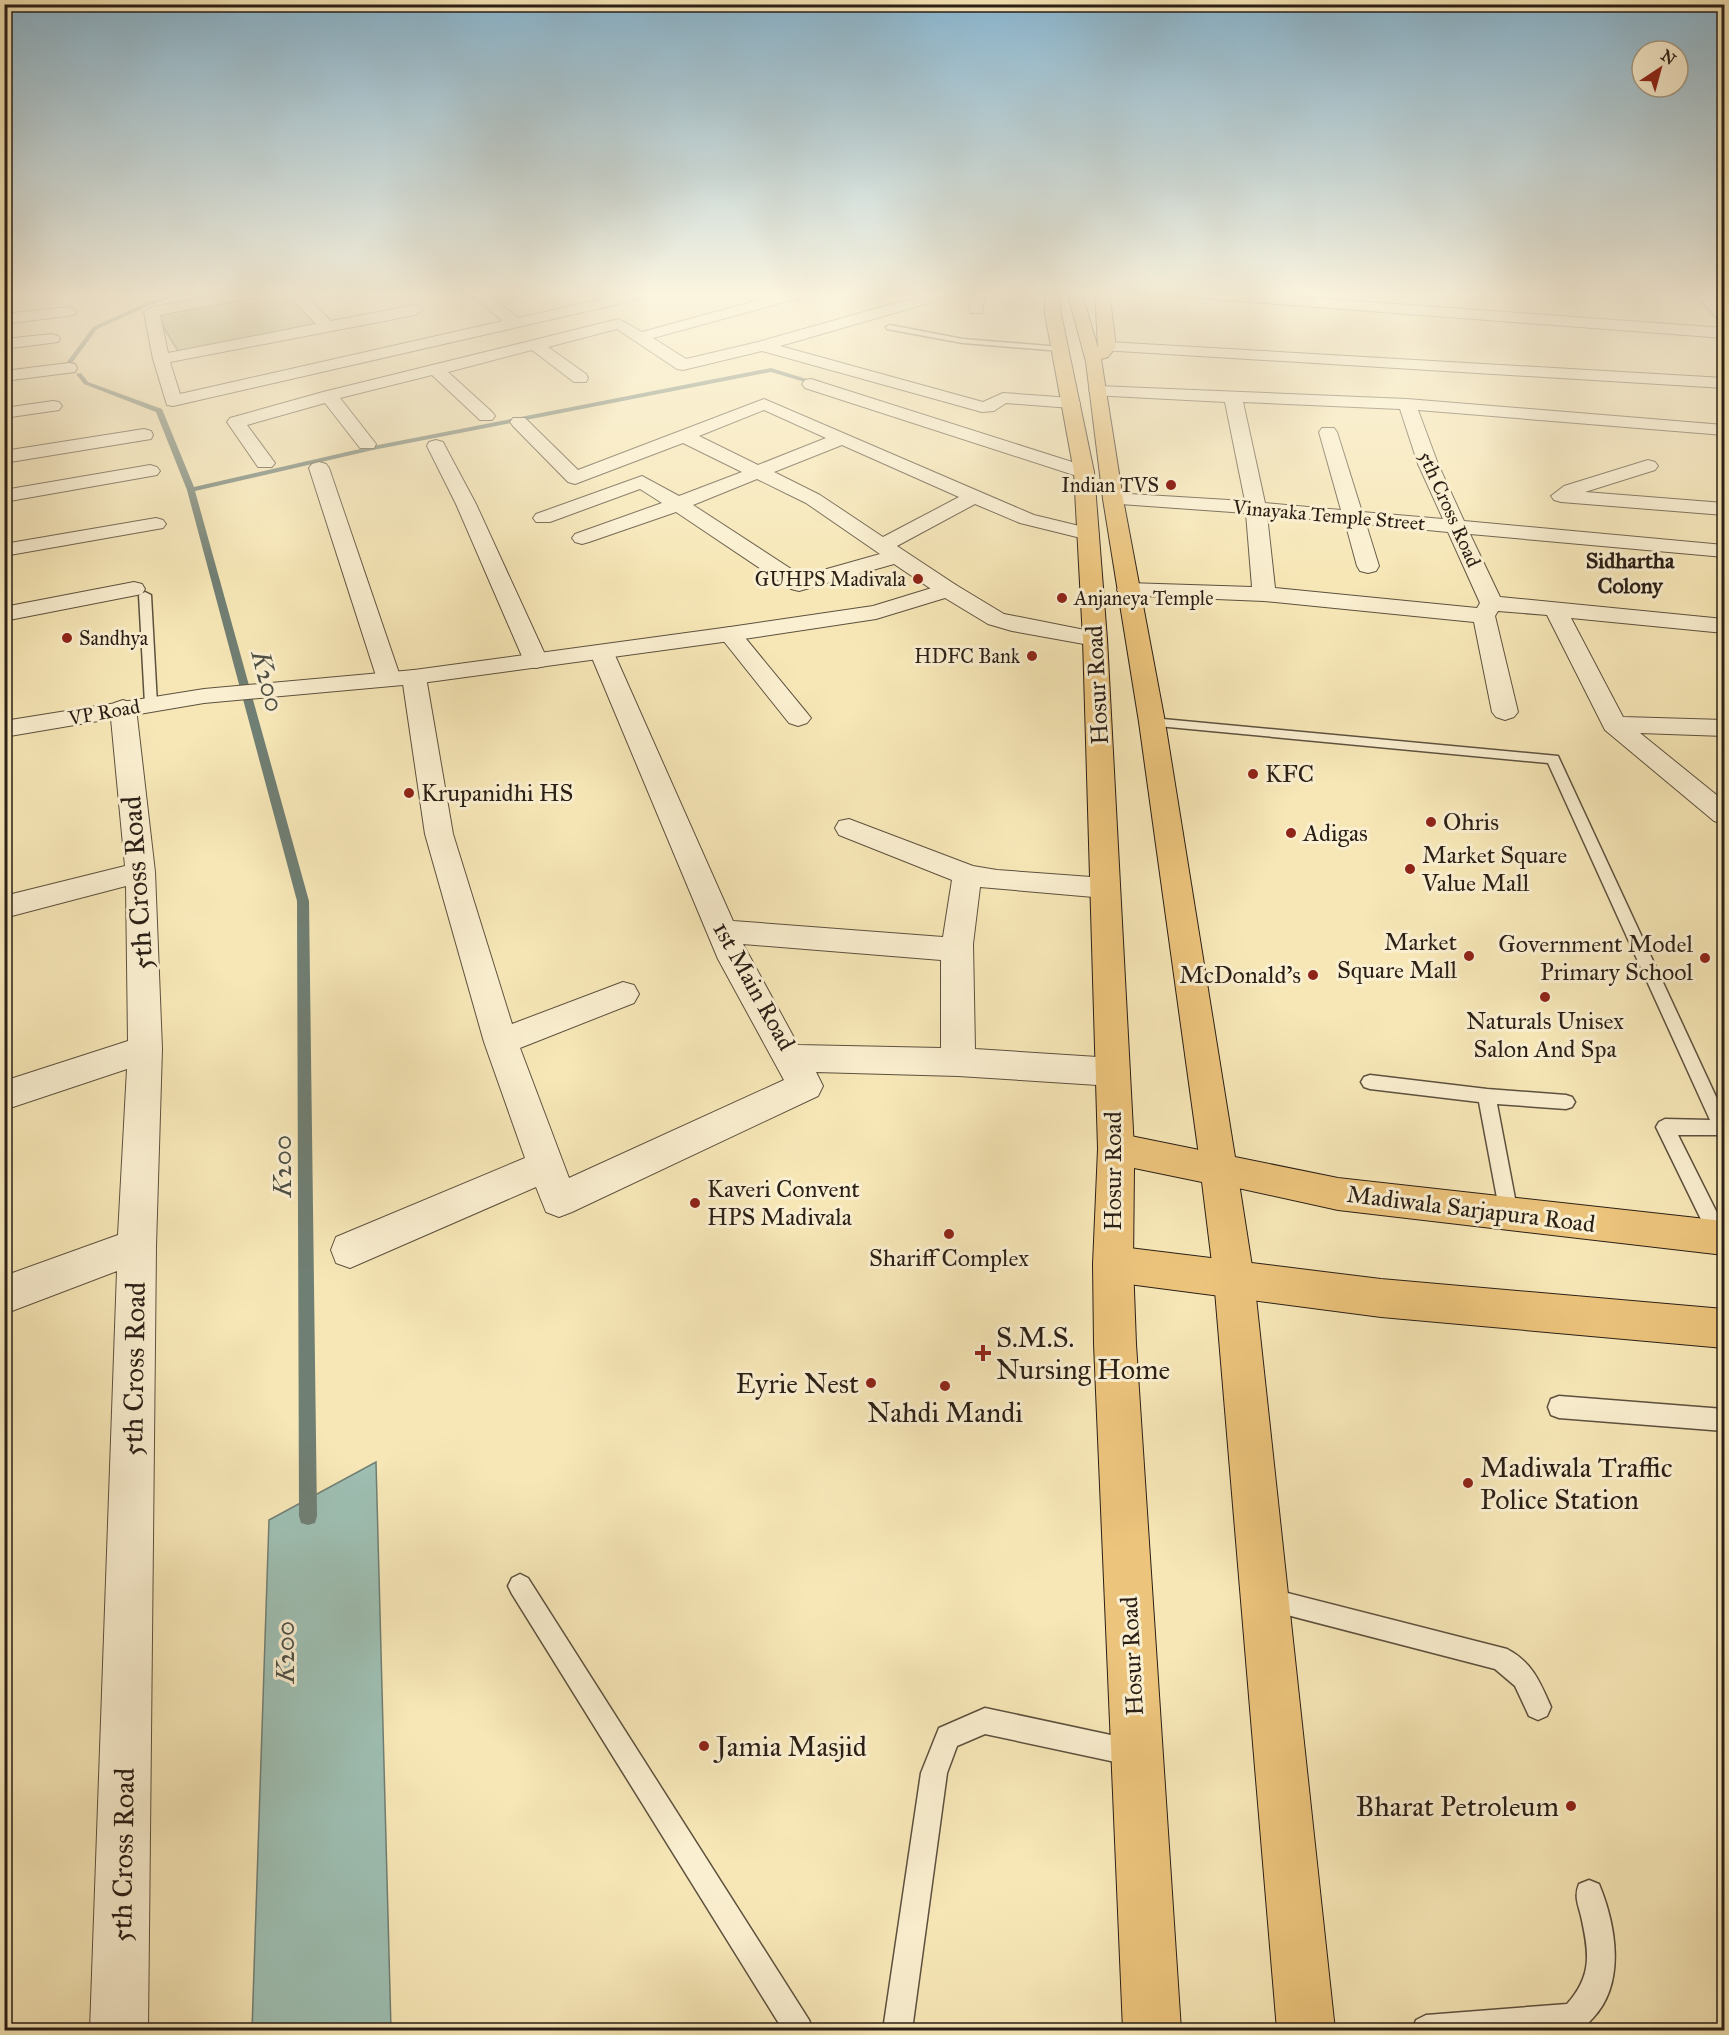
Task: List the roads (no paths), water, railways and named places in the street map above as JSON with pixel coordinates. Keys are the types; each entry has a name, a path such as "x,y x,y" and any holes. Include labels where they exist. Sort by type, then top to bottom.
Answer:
{"main road":[{"name":"Hosur Road","path":"1068,386 1084,472 1095,639 1116,1149 1113,1264 1152,2031"},
{"name":"Hosur Road","path":"1098,386 1113,499 1152,722 1234,1279 1306,2031"},
{"name":"Madiwala Sarjapura Road","path":"1116,1149 1338,1194 1722,1238"},
{"path":"1113,1264 1381,1298 1725,1329"}],"street":[{"path":"169,386 173,401 239,386"},
{"path":"265,463 236,422 370,386"},
{"path":"453,386 486,416"},
{"path":"817,386 1084,472"},
{"path":"906,386 982,407 988,407 1003,398 1071,403"},
{"path":"1098,391 1233,399 1407,404 1725,430"},
{"path":"329,396 368,444"},
{"path":"1233,399 1256,508 1264,594"},
{"path":"519,422 575,478 764,404 1027,519 1089,534"},
{"name":"5th Cross Road","path":"1407,404 1428,464 1457,526 1487,610 1505,712"},
{"path":"4,413 52,406"},
{"path":"1328,432 1368,566"},
{"path":"4,457 144,435"},
{"path":"684,436 813,499 948,590 996,619 1095,639"},
{"path":"582,538 678,504 842,438"},
{"path":"436,446 466,504 536,661"},
{"path":"1560,536 1561,493 1648,466"},
{"path":"319,468 402,678 439,834 501,1042 559,1200 806,1086 788,1058"},
{"path":"4,496 150,471"},
{"path":"543,518 642,482 798,584 890,551 975,496"},
{"path":"1561,496 1725,509"},
{"name":"Vinayaka Temple Street","path":"1113,499 1256,508 1725,551"},
{"path":"4,550 156,524"},
{"name":"VP Road","path":"4,729 204,696 402,678 602,653 876,612 948,590"},
{"path":"1128,590 1264,594 1487,610 1556,610 1725,626"},
{"path":"4,614 140,592"},
{"path":"1556,610 1614,725 1718,804"},
{"path":"730,634 798,718"},
{"name":"1st Main Road","path":"602,653 734,959 788,1058 958,1062 1113,1072"},
{"name":"5th Cross Road","path":"119,2031 136,1246 145,1049 137,706"},
{"path":"1614,725 1725,728"},
{"path":"849,828 968,875 997,880 1106,888"},
{"path":"4,907 140,872"},
{"path":"958,1062 958,950 961,901 968,875"},
{"path":"722,931 958,950"},
{"path":"501,1042 622,994"},
{"path":"4,1096 145,1049"},
{"path":"350,1250 546,1166"},
{"path":"4,1294 136,1246"}],"lane":[{"path":"137,706 140,592"},
{"path":"1152,722 1553,759 1722,1128 1665,1127 1722,1238"},
{"path":"1370,1082 1487,1096 1566,1102"},
{"path":"1487,1096 1509,1214"},
{"path":"1559,1407 1725,1420"},
{"path":"520,1586 799,2031"},
{"path":"1264,1599 1498,1658 1521,1672 1538,1707"},
{"path":"897,2031 934,1773 948,1737 985,1721 1137,1754"},
{"path":"1426,2031 1574,2018 1592,1997 1601,1969 1600,1940 1589,1894"}],"water":[{"path":"376,1462 391,2030 252,2030 269,1520"}],"waterway":[{"name":"K200","path":"94,386 159,411 191,490"},
{"path":"191,490 373,448 690,386"},
{"name":"K200","path":"191,490 303,901 308,1516"}],"place":[{"name":"Indian TVS","path":"1171,485"},
{"name":"GUHPS Madivala","path":"918,579"},
{"name":"Anjaneya Temple","path":"1062,598"},
{"name":"Sandhya","path":"67,638"},
{"name":"HDFC Bank","path":"1032,656"},
{"name":"KFC","path":"1253,774"},
{"name":"Krupanidhi HS","path":"409,793"},
{"name":"Ohris","path":"1431,822"},
{"name":"Adigas","path":"1291,833"},
{"name":"Market Square Value Mall","path":"1410,869"},
{"name":"Market Square Mall","path":"1469,956"},
{"name":"Government Model Primary School","path":"1705,958"},
{"name":"McDonald's","path":"1313,975"},
{"name":"Naturals Unisex Salon And Spa","path":"1545,997"},
{"name":"Kaveri Convent HPS Madivala","path":"695,1203"},
{"name":"Shariff Complex","path":"949,1234"},
{"name":"S.M.S. Nursing Home","path":"983,1353"},
{"name":"Eyrie Nest","path":"871,1383"},
{"name":"Nahdi Mandi","path":"945,1386"},
{"name":"Madiwala Traffic Police Station","path":"1468,1483"},
{"name":"Jamia Masjid","path":"704,1746"},
{"name":"Bharat Petroleum","path":"1571,1806"}],"district":[{"name":"Sidhartha Colony","path":"1630,572"}]}
